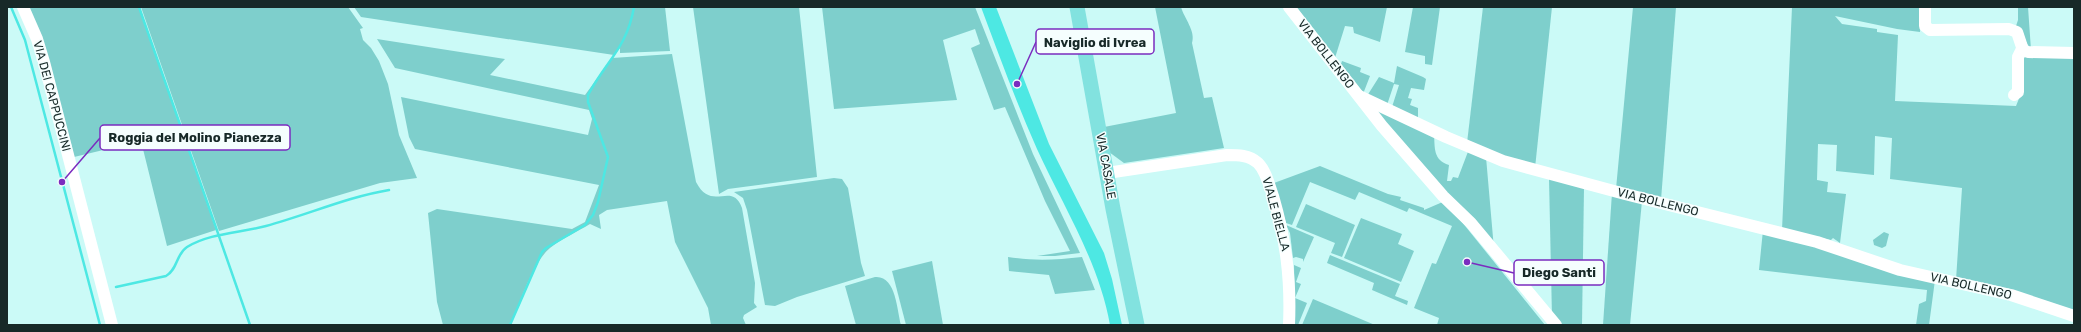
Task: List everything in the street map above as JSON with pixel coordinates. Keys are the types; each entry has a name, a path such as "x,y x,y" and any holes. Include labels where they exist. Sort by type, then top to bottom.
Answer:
{"main road":[{"name":"VIA CASALE","path":"1077,7 1107,173 1137,325"}],"street":[{"name":"VIA DEI CAPPUCCINI","path":"23,7 37,39 44,62 112,325"},
{"name":"VIA BOLLENGO","path":"1289,7 1359,96 1446,137 1503,161 1624,194 1817,242 1900,270 2010,295 2074,316"},
{"path":"1925,7 1926,29 2009,28 2017,32 2022,49 2018,57 2018,92 2014,95"},
{"path":"2022,49 2028,52 2074,53"},
{"path":"1359,96 1382,126 1434,186 1471,223 1556,325"},
{"name":"VIALE BIELLA","path":"1107,173 1227,155 1240,155 1252,158 1259,164 1268,183 1285,241 1289,275 1289,325"}],"shaded area":[{"path":"29,7 139,7 216,230 167,246 141,141 74,157"},
{"path":"141,7 348,7 363,28 360,29 363,40 371,48 379,61 388,84 399,135 417,178 380,183 219,231"},
{"path":"354,7 665,7 670,51 620,53 620,48 614,55 361,17"},
{"path":"693,7 799,7 817,177 728,189 719,194"},
{"path":"822,7 975,7 1033,154 1080,253 1055,256 1037,256 1070,251 1045,201 1005,107 994,110 971,48 980,44 975,29 943,40 957,100 834,109"},
{"path":"981,7 996,7 1049,144 1104,253 1112,279 1122,325 1110,325 1098,279 1079,235 1029,131"},
{"path":"1155,7 1181,7 1192,34 1192,43 1204,98 1212,97 1224,148 1124,163 1109,152 1104,127 1176,113"},
{"path":"1292,7 1387,7 1380,42 1354,33 1353,27 1345,26 1334,61"},
{"path":"1413,7 1440,7 1432,65 1425,64 1425,56 1405,52"},
{"path":"1483,7 1552,7 1535,168 1467,143"},
{"path":"1633,7 1676,7 1661,200 1616,189"},
{"path":"1792,7 1921,7 1920,32 1897,29 1835,16 1842,24 1877,29 1877,32 1898,35 1895,101 2016,106 2020,96 2021,57 2074,55 2074,310 1956,280 1962,188 1890,179 1892,138 1875,136 1874,175 1836,171 1837,145 1818,144 1817,180 1828,182 1827,192 1846,194 1840,243 1833,238 1831,240 1782,230"},
{"path":"2018,7 2028,7 2031,50 2016,26 2018,20"},
{"path":"377,39 505,59 490,75 585,95 612,58 672,54 696,182 702,191 709,195 733,196 738,200 742,208 755,283 754,303 757,307 744,315 743,318 746,325 711,325 708,308 675,242 667,201 607,210 599,215 601,229 590,224 550,248 544,254 532,273 511,325 443,325 437,302 428,213 437,209 572,229 585,222 599,185 415,149 409,137 401,97 588,135 592,119 589,110 395,68"},
{"path":"1342,61 1361,68 1360,72 1370,76 1363,94 1340,67"},
{"path":"1397,66 1426,79 1424,90 1411,88 1408,98 1412,99 1410,105 1418,108 1418,117 1416,119 1392,107 1399,85 1394,84 1387,105 1367,96 1379,77 1394,83"},
{"path":"1369,103 1434,134 1437,157 1449,165 1447,181 1451,181 1453,177 1458,178 1469,149 1486,157 1494,249"},
{"path":"1320,166 1388,194 1401,197 1400,200 1424,208 1424,210 1445,201 1545,325 1437,325 1439,318 1414,308 1432,263 1436,264 1452,226 1409,208 1407,212 1359,192 1355,200 1310,182 1292,225 1286,223 1274,183"},
{"path":"834,178 842,179 848,188 861,263 865,276 797,297 775,306 765,305 747,210 743,198 734,192"},
{"path":"1549,178 1584,187 1582,325 1560,325 1552,317"},
{"path":"1612,193 1642,201 1630,325 1603,325"},
{"path":"1306,204 1355,225 1342,257 1331,253 1335,243 1296,227"},
{"path":"1361,218 1402,234 1398,244 1414,251 1401,282 1344,258"},
{"path":"1286,225 1314,237 1303,262 1303,259 1296,257 1293,258 1290,233"},
{"path":"1763,230 1935,280 1929,325 1916,325 1919,304 1926,301 1927,290 1759,270"},
{"path":"1884,232 1889,234 1886,246 1882,248 1874,245 1873,240"},
{"path":"1330,255 1400,284 1395,296 1408,301 1407,305 1372,290 1374,283 1327,263"},
{"path":"1008,257 1045,260 1082,257 1095,290 1055,294 1049,275 1009,271"},
{"path":"932,261 943,325 906,325 892,271"},
{"path":"1294,265 1301,268 1296,282 1301,284 1295,298 1307,303 1298,325 1295,325"},
{"path":"875,277 882,278 891,287 897,303 901,325 856,325 845,286"},
{"path":"1313,299 1375,325 1302,325"}],"waterway":[{"path":"11,7 25,40 100,325"},
{"path":"139,7 250,325"},
{"path":"510,325 542,252 546,248 585,225 593,215 598,202 608,157 588,102 588,95 621,44 631,21 634,7"},
{"path":"116,287 166,276 173,270 183,250 196,242 215,236 281,222 358,197 389,190"}],"place":[{"name":"Naviglio di Ivrea","path":"1017,84"},
{"name":"Roggia del Molino Pianezza","path":"62,182"},
{"name":"Diego Santi","path":"1467,262"}]}
